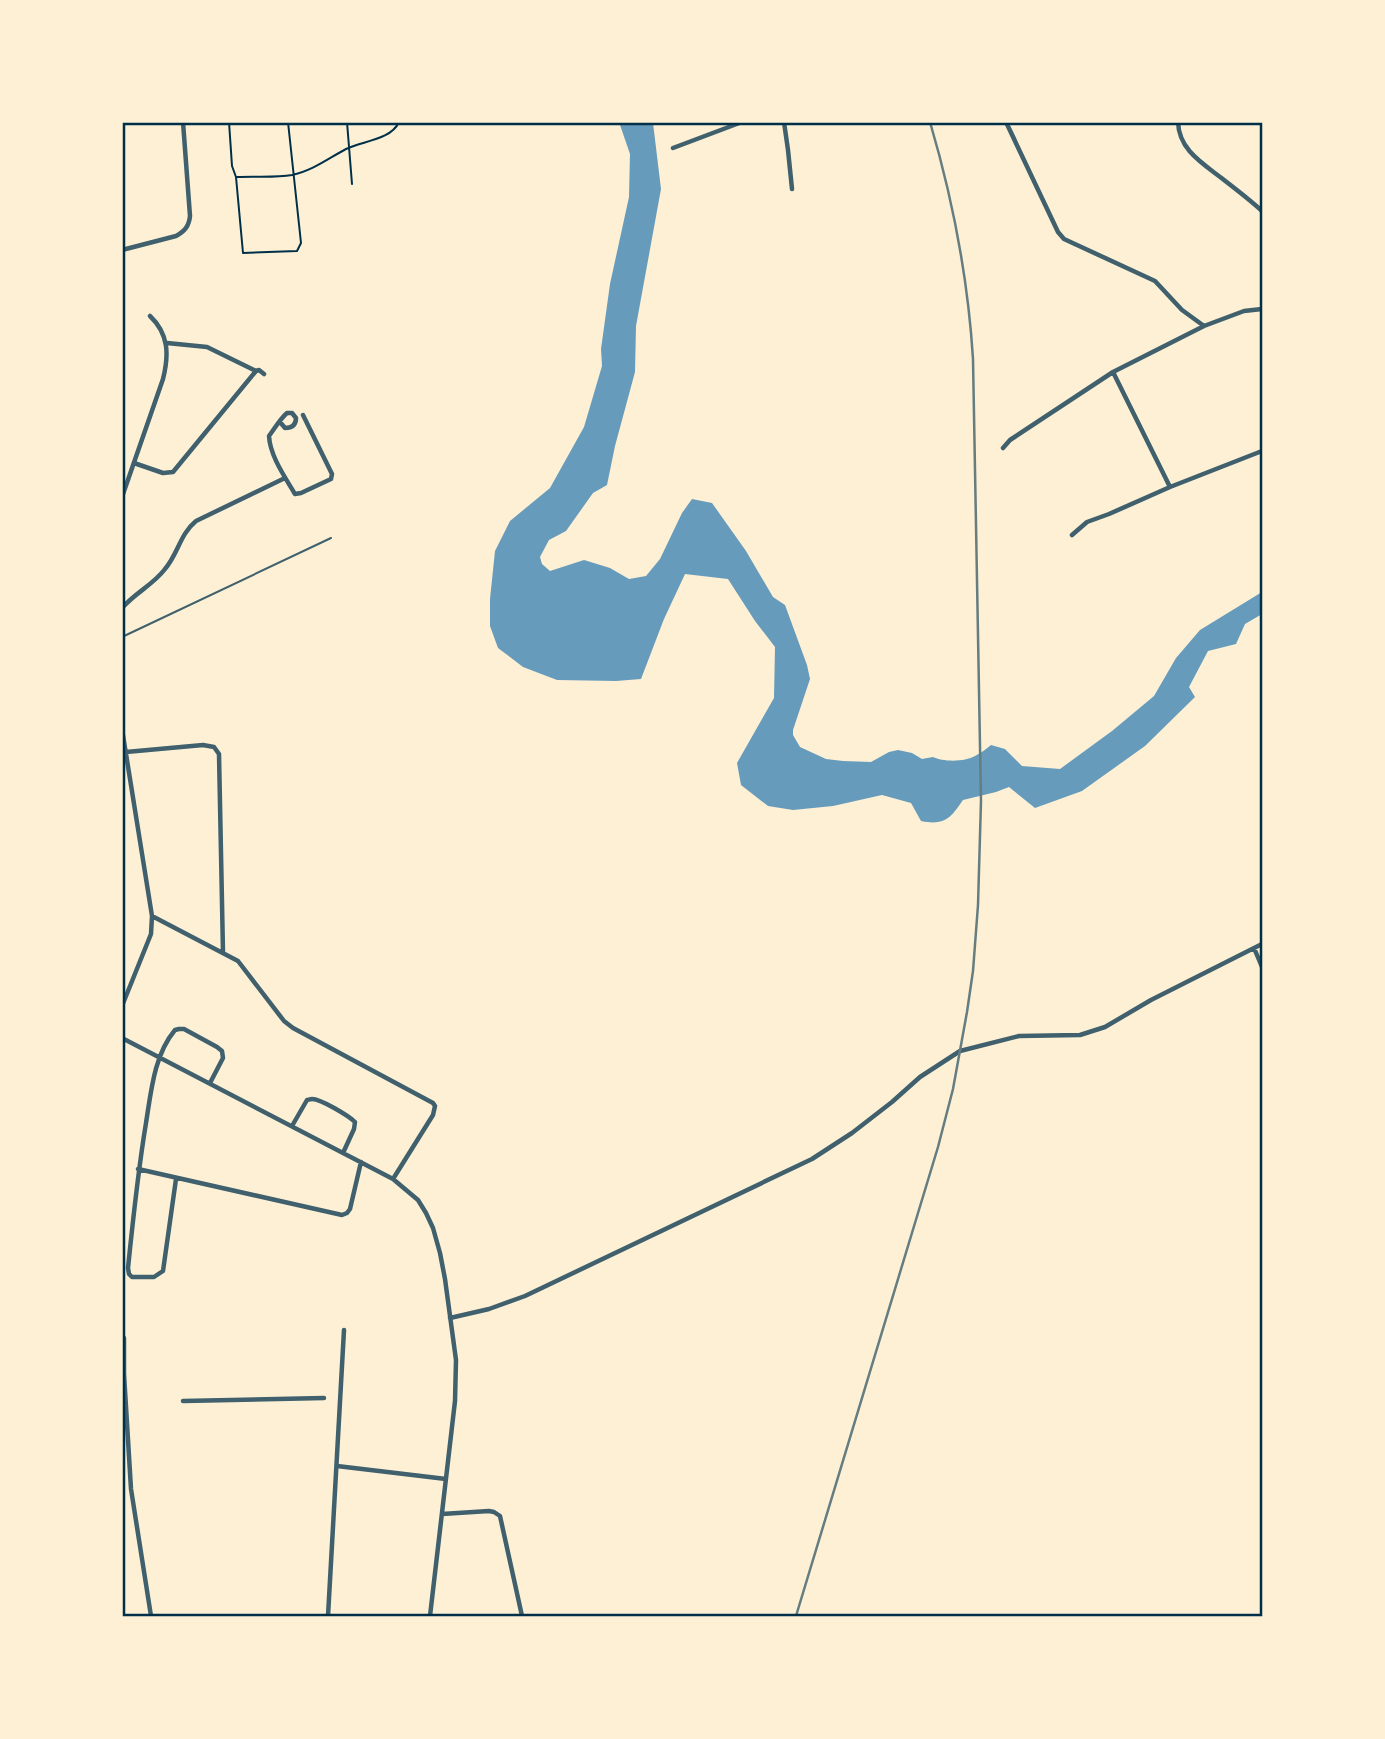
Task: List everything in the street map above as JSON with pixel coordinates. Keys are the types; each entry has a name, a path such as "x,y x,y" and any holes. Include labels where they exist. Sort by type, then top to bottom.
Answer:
{"street":[{"path":"122,250 176,236 187,227 190,216 183,122"},
{"path":"673,148 742,122"},
{"path":"784,122 792,189"},
{"path":"1006,122 1058,232 1064,239 1155,281 1182,310 1204,326"},
{"path":"1178,122 1182,142 1198,161 1262,211"},
{"path":"1003,448 1010,440 1113,372 1204,326 1244,311 1262,309"},
{"path":"122,497 163,379 167,359 166,343 150,316"},
{"path":"166,343 207,347 264,374"},
{"path":"134,463 163,473 173,472 256,371"},
{"path":"1113,372 1170,487"},
{"path":"280,422 269,436 270,444 285,478 295,494 300,493 331,479 332,474 303,415"},
{"path":"1072,535 1087,522 1262,451"},
{"path":"122,608 135,594 163,573 184,533 196,521 285,478"},
{"path":"122,729 152,916 151,934 122,1006"},
{"path":"126,752 203,745 214,747 219,754 223,951"},
{"path":"152,916 239,961 284,1021 293,1028 433,1103 433,1115 393,1179"},
{"path":"450,1318 489,1309 525,1296 812,1159 852,1133 920,1077 960,1051 1019,1036 1080,1035 1105,1027 1262,944"},
{"path":"1254,948 1262,967"},
{"path":"176,1179 163,1271 152,1277 131,1276 128,1268 138,1169 152,1087 160,1058 174,1032 179,1029 187,1031 218,1047 223,1053 210,1083"},
{"path":"122,1038 393,1179 413,1195 430,1219 440,1253 456,1360 455,1401 430,1616"},
{"path":"292,1126 305,1102 310,1099 318,1101 355,1122 343,1153"},
{"path":"138,1169 342,1215 350,1209 361,1162"},
{"path":"328,1616 344,1330"},
{"path":"124,1338 131,1489 151,1616"},
{"path":"183,1401 324,1398"},
{"path":"337,1466 446,1479"},
{"path":"442,1514 489,1511 500,1516 522,1616"}],"lane":[{"path":"122,637 331,538"}],"path":[{"path":"229,122 243,253 297,251 301,243 288,122"},
{"path":"347,122 352,184"},
{"path":"236,177 292,175 318,165 349,147 376,140 397,127 399,122"}],"water":[{"path":"619,122 653,123 661,189 636,326 635,372 607,485 593,493 566,531 549,540 540,557 542,564 550,571 584,560 610,568 629,579 646,576 660,559 682,513 692,499 712,503 746,551 773,597 785,605 807,665 810,679 793,735 800,747 826,759 843,761 871,762 898,750 912,753 922,759 933,757 960,760 971,758 991,745 1005,749 1022,766 1060,769 1154,696 1176,658 1200,630 1262,592 1262,614 1245,624 1236,644 1208,651 1189,687 1195,697 1145,746 1082,791 1035,808 1009,787 963,800 951,816 936,822 921,821 911,803 882,795 833,806 793,810 768,806 741,785 737,763 774,698 775,647 728,579 685,574 641,679 557,680 523,667 498,648 490,626 495,551 510,521 550,488 584,427 602,366 601,349 610,284 629,197 630,154"}],"railway":[{"path":"796,1616 938,1147 953,1089 973,971 981,801 973,359 958,239 930,122"}]}
